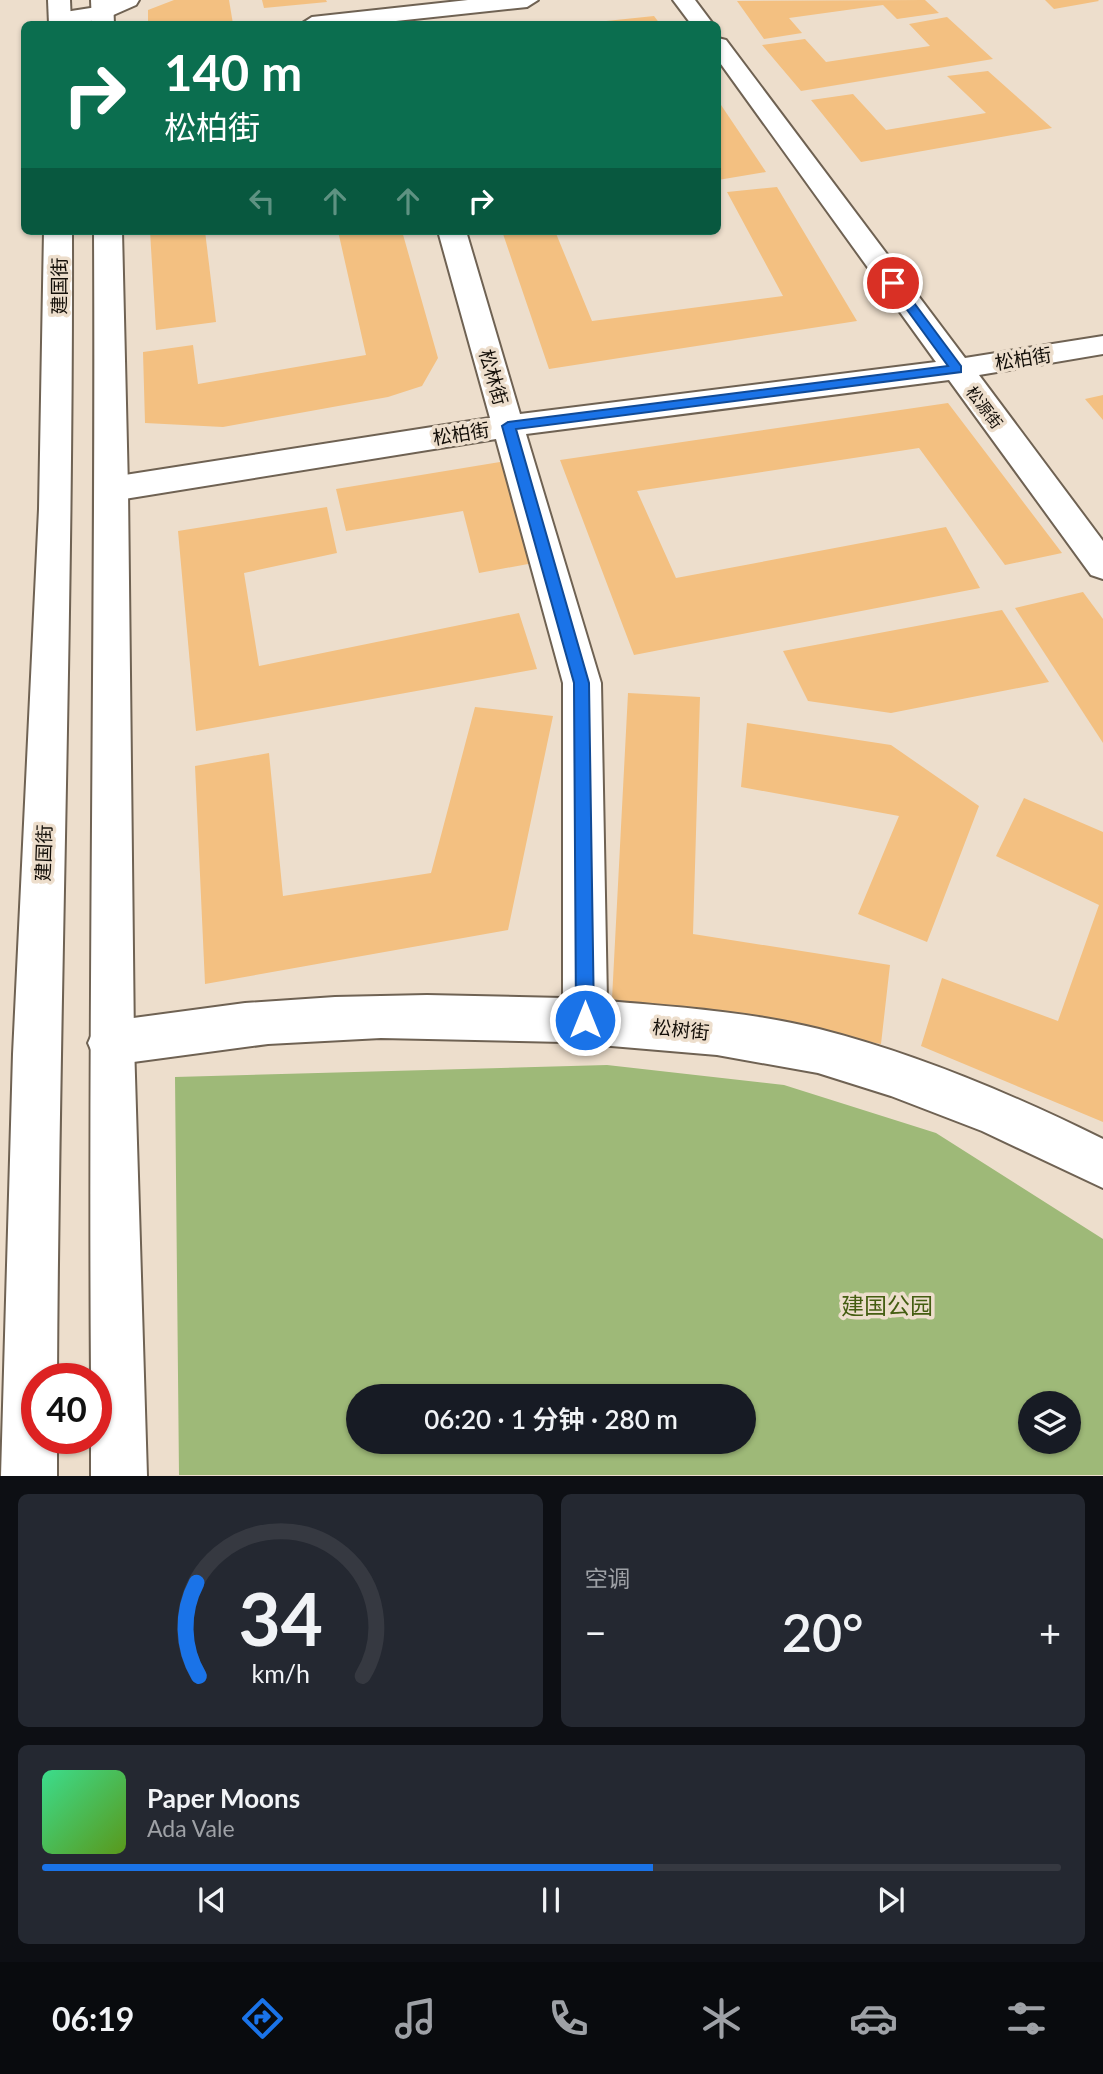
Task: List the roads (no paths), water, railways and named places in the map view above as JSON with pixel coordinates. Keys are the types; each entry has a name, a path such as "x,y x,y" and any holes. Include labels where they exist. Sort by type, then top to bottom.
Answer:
{"street":[{"path":"59,15 102,12 128,0"},
{"path":"372,21 527,0"},
{"path":"684,0 700,21"},
{"name":"松源街","path":"721,49 1103,566"},
{"name":"建国街","path":"29,1475 36,1054 56,509 58,235"},
{"path":"108,235 112,489 111,1043 119,1475"},
{"name":"松林街","path":"454,235 582,683 585,1020"},
{"name":"松柏街","path":"112,489 508,426 957,369 1103,345"},
{"name":"松树街","path":"111,1043 288,1021 403,1017 585,1020 725,1033 818,1052 985,1108 1103,1164"}],"park label":[{"name":"建国公园","path":"887,1305"}]}
